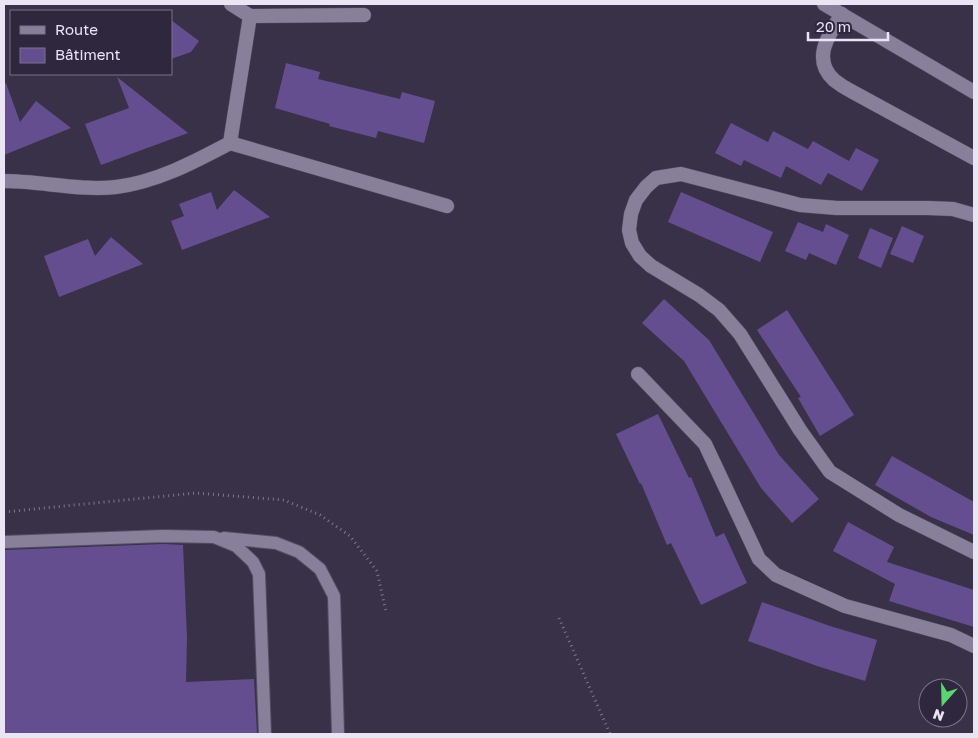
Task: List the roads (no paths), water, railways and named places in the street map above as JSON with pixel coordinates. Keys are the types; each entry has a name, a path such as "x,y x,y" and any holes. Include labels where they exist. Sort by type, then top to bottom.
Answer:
{"street":[{"path":"231,4 250,16 364,15"},
{"path":"824,4 974,92"},
{"path":"842,14 825,40 823,56 826,69 834,80 974,158"},
{"path":"230,143 250,16"},
{"path":"4,181 91,188 115,187 181,169 230,143 447,206"},
{"path":"974,215 952,209 837,208 800,205 681,174 656,178 646,187 636,200 631,214 629,230 632,243 640,256 651,266 712,305 740,334 800,430 830,472 899,515 974,552"},
{"path":"638,374 705,444 759,559 776,575 845,606 950,635 974,646"}],"lane":[{"path":"4,542 163,536 214,537 276,543 299,552 320,569 334,596 338,734"},
{"path":"214,537 236,546 253,562 259,574 265,734"}]}
